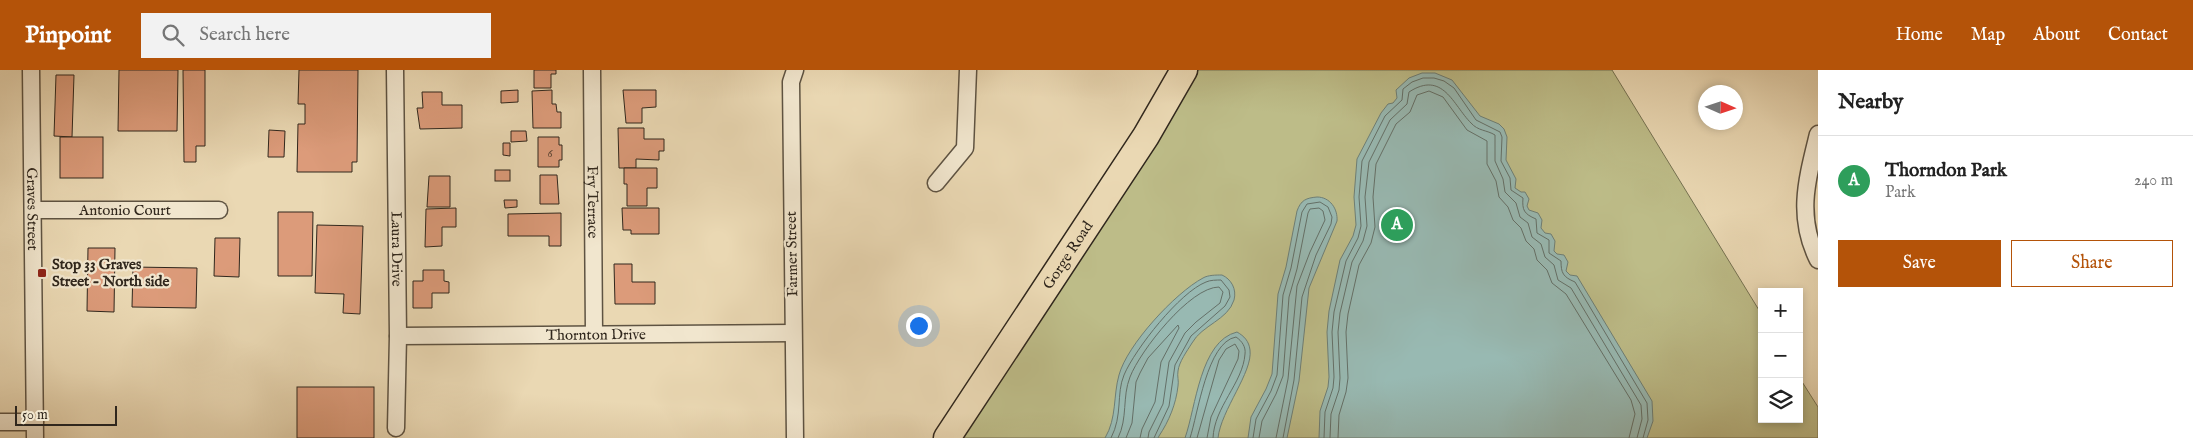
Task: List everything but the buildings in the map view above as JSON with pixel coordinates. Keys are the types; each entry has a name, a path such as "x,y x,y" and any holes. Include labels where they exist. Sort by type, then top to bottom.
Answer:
{"main road":[{"name":"Gorge Road","path":"931,438 1115,161 1150,105 1168,70"},
{"name":"Gorge Road","path":"947,438 1146,136 1184,70"}],"street":[{"name":"Graves Street","path":"32,70 35,430"},
{"name":"Laura Drive","path":"394,70 398,336 396,428"},
{"name":"Fry Terrace","path":"592,70 594,334"},
{"name":"Farmer Street","path":"795,70 791,82 795,438"},
{"path":"936,183 965,148 968,70"},
{"path":"1818,134 1808,174 1804,202 1809,236 1818,260"},
{"name":"Antonio Court","path":"33,210 219,210"},
{"name":"Thornton Drive","path":"398,336 793,333"},
{"path":"0,422 35,430"}],"shaded area":[{"path":"1184,70 1612,70 1758,308 1758,423 1803,423 1803,383 1818,407 1818,438 947,438"}],"water":[{"path":"1422,73 1435,73 1452,80 1480,116 1499,124 1504,129 1507,137 1506,160 1516,179 1515,188 1525,192 1529,199 1527,206 1529,210 1538,213 1542,220 1541,228 1545,233 1551,234 1555,241 1554,251 1557,254 1564,255 1568,262 1566,271 1570,275 1577,276 1652,401 1653,421 1647,438 1319,438 1320,411 1328,387 1329,377 1327,332 1329,311 1340,260 1353,236 1356,225 1354,197 1357,159 1381,113 1388,104 1393,103 1397,98 1396,90 1409,78"},
{"path":"1317,197 1326,199 1332,204 1335,208 1337,221 1309,288 1299,381 1287,438 1248,438 1251,417 1272,374 1278,294 1286,267 1297,211 1304,200"},
{"path":"1222,275 1232,285 1235,292 1234,300 1231,307 1221,318 1196,337 1184,357 1179,368 1174,406 1158,438 1105,438 1113,415 1119,375 1132,349 1142,335 1166,307 1192,285 1205,277"},
{"path":"1237,332 1249,344 1250,359 1220,427 1218,438 1185,438 1207,361 1215,348 1225,338"}],"place":[{"name":"Thorndon Park","path":"1397,225"},
{"name":"Stop 33 Graves Street - North side","path":"42,273"}]}
